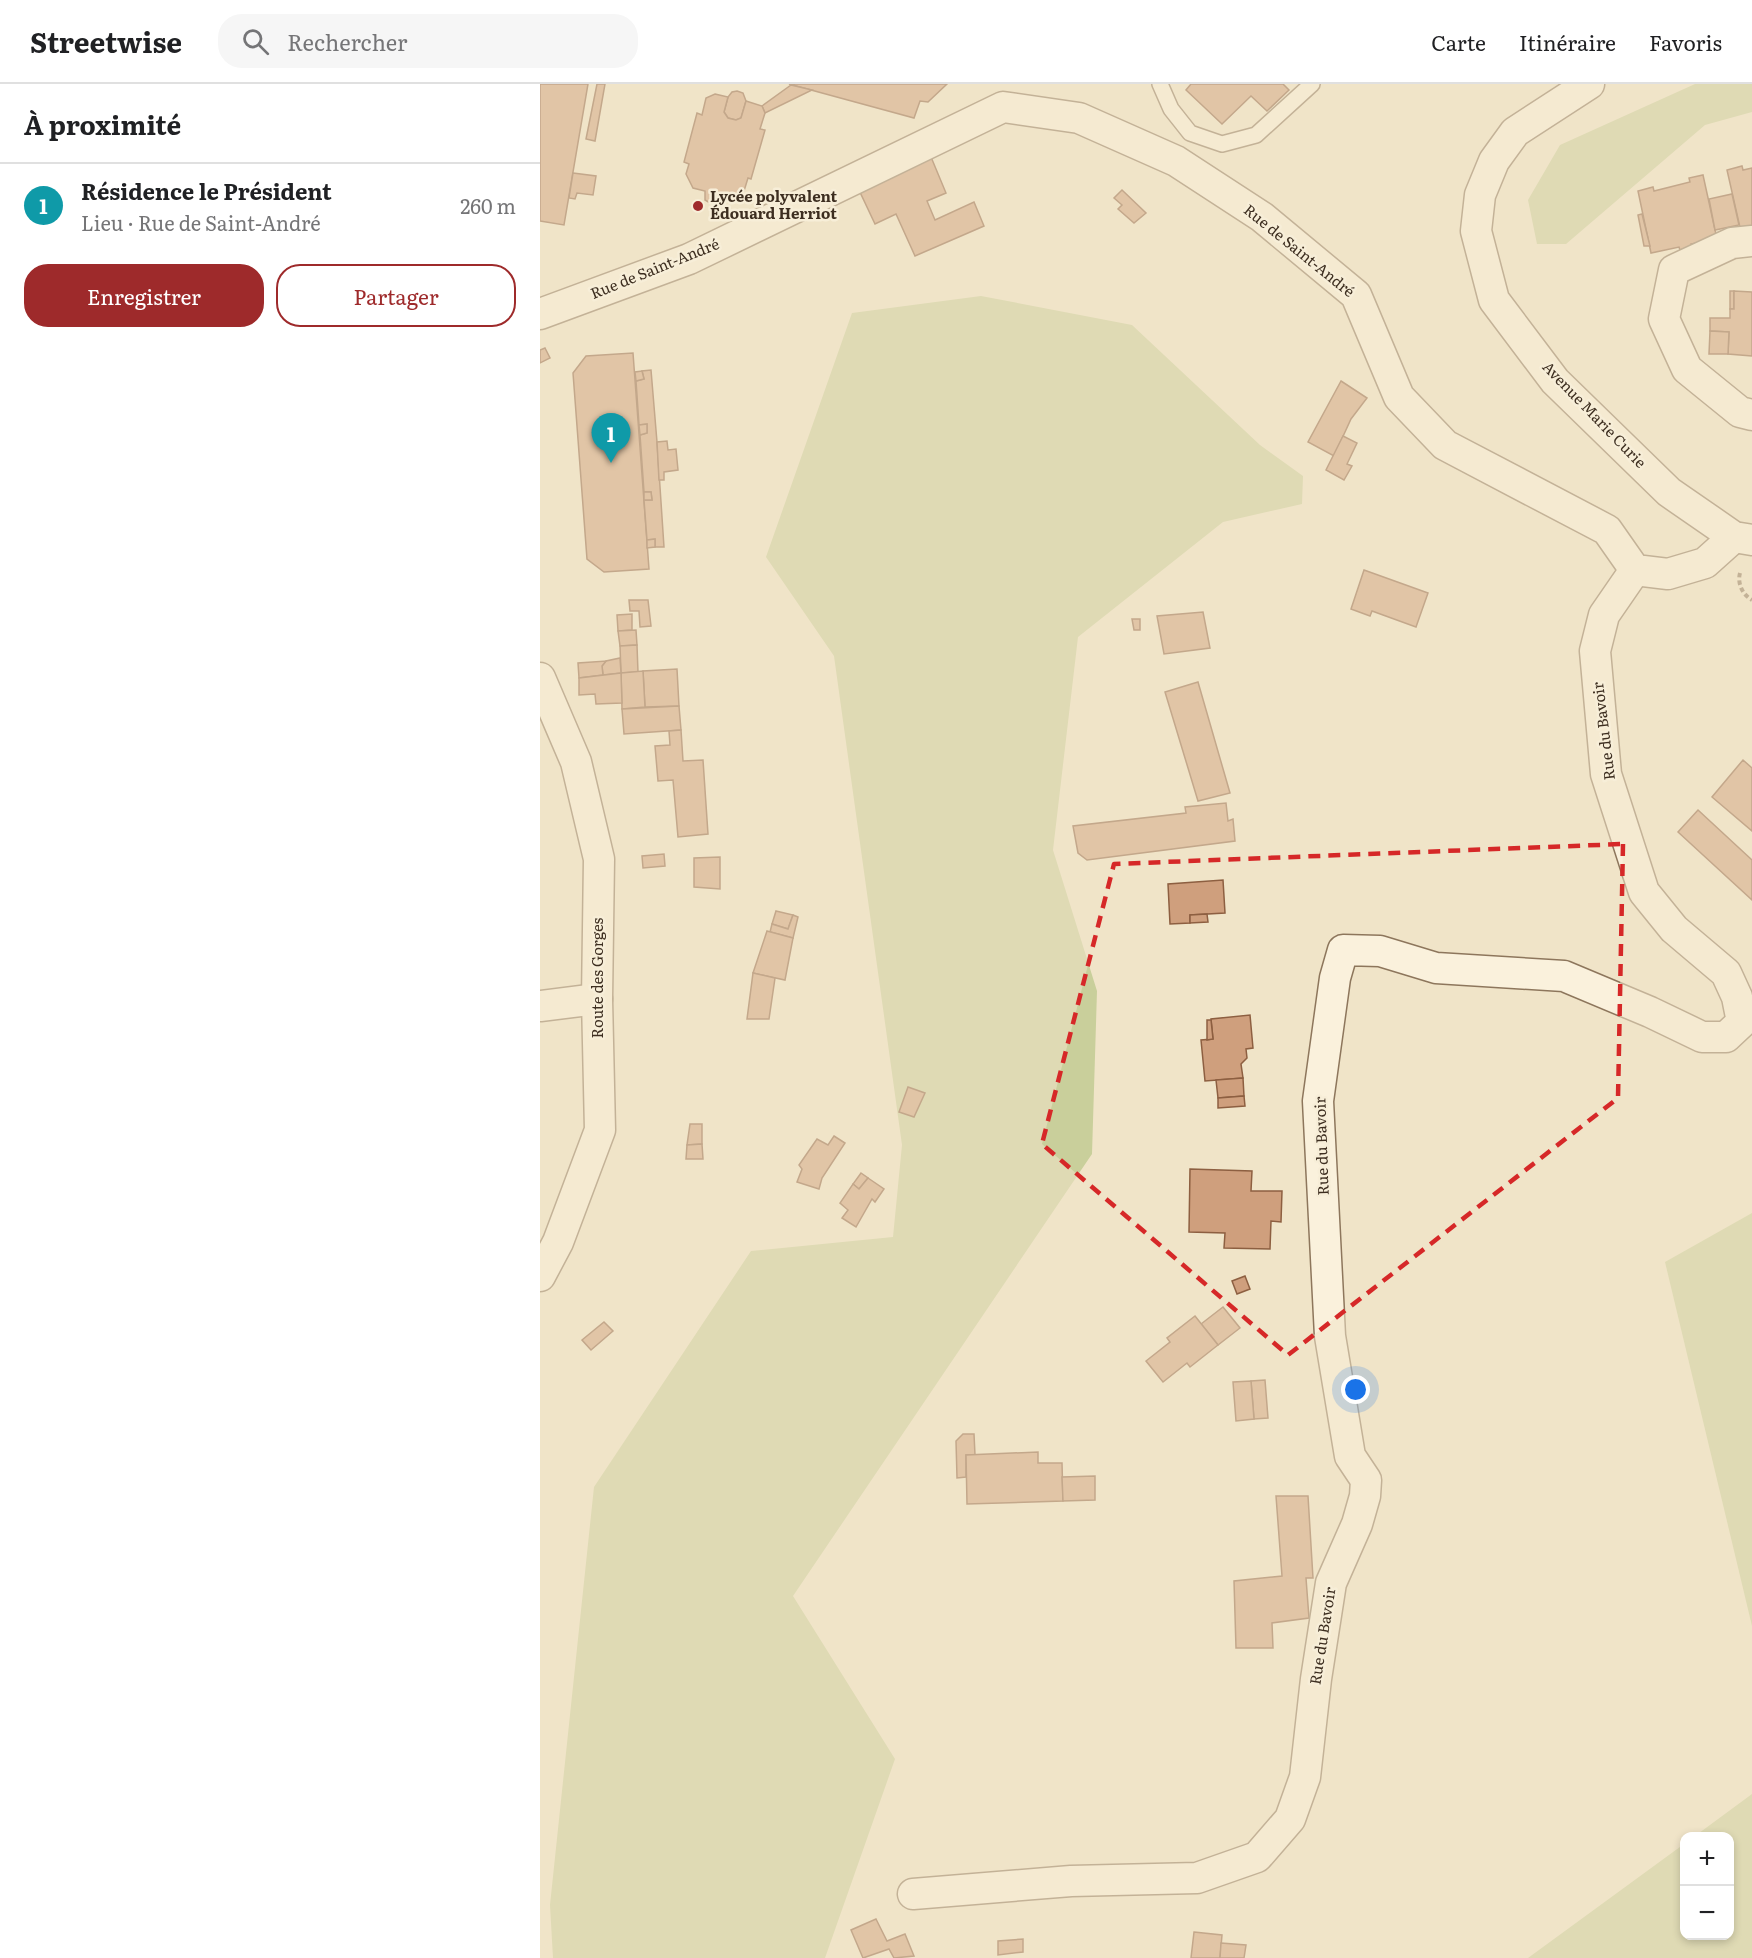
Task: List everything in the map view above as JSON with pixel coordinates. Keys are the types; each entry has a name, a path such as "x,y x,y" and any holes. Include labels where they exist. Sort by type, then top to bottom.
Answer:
{"street":[{"name":"Avenue Marie Curie","path":"1589,84 1515,132 1494,161 1480,195 1476,231 1494,300 1555,381 1669,492 1743,547"},
{"name":"Rue de Saint-André","path":"540,314 688,259 1003,107 1079,118 1176,161 1262,217 1356,295 1399,397 1445,445 1607,530 1635,570"},
{"path":"1752,241 1732,243 1674,270 1664,319 1687,369 1740,411 1752,415"},
{"path":"1635,570 1668,574 1705,563 1743,547"},
{"name":"Rue du Bavoir","path":"913,1894 1071,1881 1197,1878 1257,1857 1290,1819 1305,1777 1330,1583 1357,1524 1365,1496 1366,1480 1350,1456 1330,1336 1318,1101 1335,978 1342,950 1380,951 1436,968 1564,976 1650,1012 1702,1037 1726,1037 1742,1022 1737,997 1726,973 1674,929 1644,892 1606,774 1595,651 1604,615 1635,570"},
{"name":"Route des Gorges","path":"540,678 576,762 599,859 597,999 600,1130 558,1242 540,1276"},
{"path":"547,1006 597,999"}],"lane":[{"path":"1160,84 1171,110 1190,133 1222,144 1256,135 1312,84"}],"path":[{"path":"1743,547 1738,579 1744,595 1752,600"}],"highlighted area":[{"path":"1623,844 1618,1098 1288,1355 1042,1144 1114,864"}],"green space":[{"path":"1695,84 1752,84 1752,112 1705,125 1566,244 1537,244 1528,200 1560,145"},
{"path":"981,296 1132,325 1260,445 1303,476 1302,504 1223,522 1078,637 1053,850 1097,991 1092,1154 793,1596 895,1759 825,1958 553,1958 550,1905 594,1487 751,1251 893,1237 902,1145 834,656 766,557 852,313"},
{"path":"1752,1213 1752,1626 1665,1262"},
{"path":"1752,1794 1752,1958 1528,1958 1680,1847 1680,1940 1734,1940 1734,1832 1700,1832"}],"building":[{"path":"540,84 588,84 564,225 540,221"},
{"path":"597,84 605,84 595,141 586,139"},
{"path":"789,84 947,84 928,102 920,101 914,118"},
{"path":"1191,84 1283,84 1289,90 1267,111 1251,96 1222,124 1186,90"},
{"path":"791,85 812,90 765,113 762,106"},
{"path":"732,92 743,93 746,101 741,118 736,120 728,118 724,112 728,97"},
{"path":"715,94 728,97 724,112 728,118 736,120 741,118 746,101 762,106 765,113 760,129 765,130 751,179 748,178 744,191 731,199 720,195 716,202 710,203 705,200 705,191 693,188 686,174 689,164 684,162 697,113 702,115 706,98"},
{"path":"931,157 946,193 927,201 935,220 974,202 984,226 915,256 896,214 875,224 859,190"},
{"path":"1742,166 1743,170 1752,168 1752,230 1741,232 1727,170"},
{"path":"573,173 596,176 593,195 577,193 575,199 569,198"},
{"path":"1703,175 1717,239 1691,244 1692,247 1680,250 1679,247 1651,253 1638,191 1653,187 1654,191 1690,182 1689,178"},
{"path":"1122,190 1146,213 1134,223 1118,209 1122,205 1114,198"},
{"path":"1732,194 1739,225 1715,230 1709,199"},
{"path":"1642,214 1650,246 1644,246 1638,215"},
{"path":"1730,291 1734,291 1734,309 1730,309"},
{"path":"1734,291 1752,292 1752,356 1728,354 1729,332 1710,331 1710,318 1730,318 1730,309 1734,309"},
{"path":"1710,331 1729,332 1728,354 1709,354"},
{"path":"545,348 550,358 540,363 540,350"},
{"path":"633,353 649,569 604,572 587,559 573,373 586,356"},
{"path":"651,370 664,547 655,547 655,539 647,540 644,500 652,500 651,492 644,492 640,435 647,433 647,424 639,425 636,381 644,379 642,371"},
{"path":"642,371 644,379 636,381 635,372"},
{"path":"1341,381 1367,398 1351,419 1334,456 1308,442"},
{"path":"647,424 647,433 640,435 639,425"},
{"path":"1343,436 1357,443 1347,464 1352,466 1344,480 1326,470"},
{"path":"667,441 668,450 676,449 678,470 664,472 664,480 659,480 657,442"},
{"path":"644,492 651,492 652,500 644,500"},
{"path":"655,539 655,547 647,548 647,540"},
{"path":"1364,570 1428,593 1416,627 1372,611 1370,616 1351,609"},
{"path":"629,600 648,600 651,626 640,627 639,611 630,611"},
{"path":"1203,612 1210,648 1164,654 1157,616"},
{"path":"632,614 632,630 618,631 617,615"},
{"path":"1132,619 1140,619 1140,630 1134,630"},
{"path":"636,630 637,645 620,646 618,631"},
{"path":"637,645 638,672 621,673 620,646"},
{"path":"620,658 621,673 603,675 602,666 606,661"},
{"path":"606,661 602,666 603,675 579,678 578,663"},
{"path":"677,669 679,706 645,707 643,671"},
{"path":"643,671 645,707 622,709 621,673"},
{"path":"621,673 622,703 596,704 595,694 579,695 579,678"},
{"path":"1198,682 1230,793 1198,801 1165,692"},
{"path":"679,706 681,730 624,734 622,709"},
{"path":"681,730 683,761 703,760 708,834 678,837 673,780 658,781 655,746 670,745 669,731"},
{"path":"1743,760 1752,768 1752,831 1712,797"},
{"path":"1226,803 1228,821 1233,819 1235,841 1087,860 1078,853 1073,826 1186,813 1185,807"},
{"path":"1698,810 1752,860 1752,900 1678,832"},
{"path":"664,854 665,866 643,868 642,856"},
{"path":"720,857 720,889 694,887 694,858"},
{"path":"1223,880 1225,913 1190,915 1190,923 1170,924 1168,884"},
{"path":"776,911 793,915 788,929 772,924"},
{"path":"1207,914 1208,922 1190,923 1190,915"},
{"path":"793,915 798,917 793,938 770,932 772,924 788,929"},
{"path":"767,931 793,938 785,980 753,973"},
{"path":"753,973 775,978 769,1019 747,1019"},
{"path":"1250,1015 1253,1048 1246,1049 1247,1058 1241,1064 1243,1078 1205,1081 1201,1040 1213,1039 1211,1019"},
{"path":"1207,1020 1211,1020 1213,1039 1207,1040"},
{"path":"1243,1078 1244,1096 1218,1098 1216,1080"},
{"path":"908,1087 925,1093 914,1117 899,1112"},
{"path":"1244,1096 1245,1106 1218,1108 1218,1098"},
{"path":"690,1124 702,1124 702,1144 687,1145"},
{"path":"834,1136 845,1143 822,1178 819,1189 797,1182 802,1169 799,1165 817,1139 828,1145"},
{"path":"702,1144 703,1159 686,1159 687,1145"},
{"path":"1190,1169 1252,1171 1251,1191 1282,1191 1281,1222 1271,1221 1270,1249 1224,1248 1225,1233 1189,1232"},
{"path":"861,1173 868,1178 859,1189 853,1184"},
{"path":"868,1178 884,1189 875,1202 872,1199 856,1227 842,1218 848,1210 840,1203 853,1184 859,1189"},
{"path":"1245,1276 1250,1289 1237,1294 1232,1281"},
{"path":"1223,1307 1240,1328 1218,1345 1201,1324"},
{"path":"1195,1316 1218,1345 1190,1367 1187,1363 1163,1382 1146,1361 1170,1342 1167,1338"},
{"path":"604,1322 613,1331 591,1350 582,1340"},
{"path":"1265,1380 1268,1418 1254,1419 1251,1381"},
{"path":"1251,1381 1254,1419 1236,1421 1233,1382"},
{"path":"963,1434 974,1434 975,1455 966,1455 966,1477 957,1478 956,1441"},
{"path":"1038,1452 1038,1463 1062,1463 1063,1501 967,1504 966,1455"},
{"path":"1095,1476 1095,1500 1063,1501 1062,1477"},
{"path":"1276,1496 1308,1496 1313,1578 1306,1578 1309,1618 1272,1623 1273,1648 1236,1648 1234,1581 1282,1576"},
{"path":"876,1919 887,1941 905,1934 914,1956 894,1958 889,1949 863,1958 851,1930"},
{"path":"1194,1932 1222,1935 1220,1958 1191,1958"},
{"path":"1023,1939 1023,1952 998,1955 998,1941"},
{"path":"1221,1943 1246,1945 1244,1958 1220,1958"}],"place":[{"name":"Lycée polyvalent Édouard Herriot","path":"698,206"},
{"name":"Résidence le Président","path":"611,463"}]}
